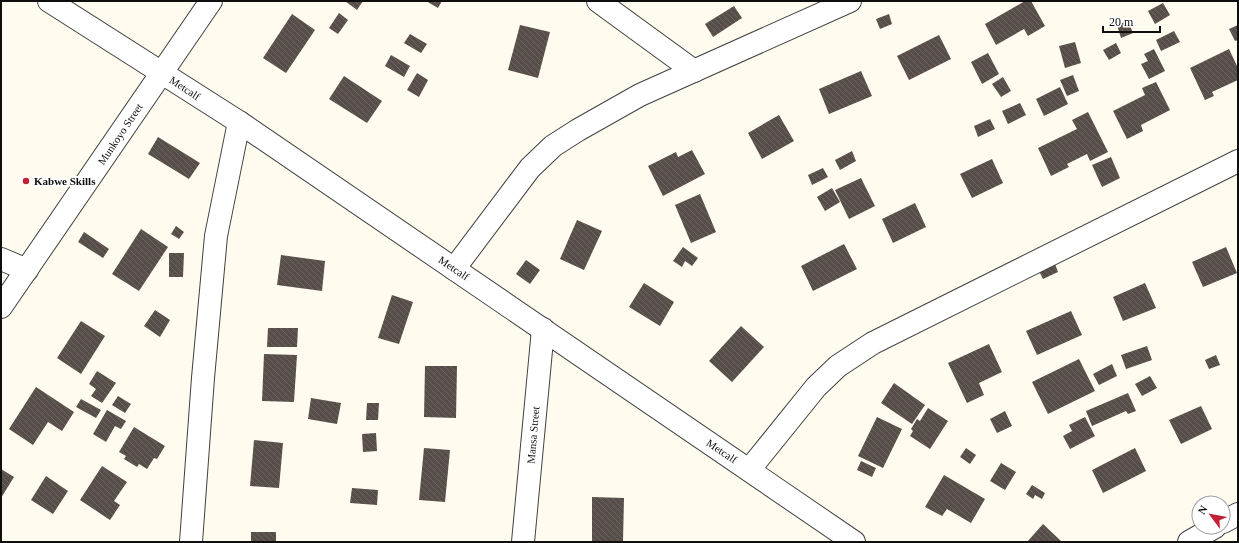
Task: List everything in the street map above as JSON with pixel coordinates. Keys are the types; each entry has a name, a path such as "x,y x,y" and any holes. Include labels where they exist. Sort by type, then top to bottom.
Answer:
{"street":[{"name":"Metcalf","path":"49,1 239,122 853,542"},
{"name":"Munkoyo Street","path":"1,307 211,1"},
{"path":"598,1 694,71"},
{"path":"454,269 530,168 553,146 640,95 850,1"},
{"path":"191,542 203,378 216,236 239,122"},
{"path":"749,470 816,387 838,366 873,343 1238,162"},
{"path":"1,259 27,270"},
{"name":"Mansa Street","path":"523,542 543,329"},
{"path":"1189,542 1201,535"}],"building":[{"path":"345,1 363,1 357,10"},
{"path":"426,1 442,1 438,8"},
{"path":"1025,1 1031,1 1045,26 1028,36 1024,29 996,45 985,24"},
{"path":"1163,3 1170,15 1155,24 1148,11"},
{"path":"734,6 742,18 713,37 705,24"},
{"path":"339,13 348,20 338,34 329,28"},
{"path":"292,14 315,30 286,73 263,58"},
{"path":"889,14 892,24 880,29 876,19"},
{"path":"1128,21 1133,33 1121,38 1117,25"},
{"path":"520,25 550,32 538,78 508,70"},
{"path":"1238,25 1238,40 1235,41 1229,29"},
{"path":"1174,31 1180,42 1161,51 1156,40"},
{"path":"410,34 427,44 421,53 404,43"},
{"path":"939,35 951,59 909,80 897,56"},
{"path":"1075,42 1081,63 1065,68 1059,46"},
{"path":"1116,43 1121,53 1109,60 1103,50"},
{"path":"1154,49 1165,71 1149,79 1141,64 1148,61 1144,54"},
{"path":"1229,49 1238,68 1238,80 1212,92 1214,96 1205,100 1190,68"},
{"path":"988,53 999,74 982,84 971,62"},
{"path":"391,55 410,66 404,77 385,66"},
{"path":"861,71 872,96 829,114 819,89"},
{"path":"417,73 428,80 419,97 407,90"},
{"path":"1073,75 1079,91 1067,96 1060,80"},
{"path":"344,76 382,101 367,123 329,99"},
{"path":"1003,77 1011,91 1001,97 992,84"},
{"path":"1156,82 1170,110 1141,125 1143,131 1127,139 1113,111 1145,95 1142,88"},
{"path":"1060,87 1068,104 1044,116 1036,99"},
{"path":"1020,103 1026,115 1008,124 1002,111"},
{"path":"1088,112 1108,152 1090,161 1087,154 1067,164 1069,167 1051,176 1038,148 1077,129 1072,120"},
{"path":"779,115 794,141 762,159 748,133"},
{"path":"990,119 995,129 978,137 974,126"},
{"path":"158,137 200,163 189,179 148,154"},
{"path":"692,150 705,174 663,196 648,166 676,152 678,157"},
{"path":"852,151 856,161 840,170 835,160"},
{"path":"1111,157 1120,178 1102,187 1092,165"},
{"path":"992,159 1003,183 972,198 960,174"},
{"path":"823,168 828,177 812,185 808,175"},
{"path":"861,178 875,206 849,219 835,190"},
{"path":"832,188 840,202 825,211 817,197"},
{"path":"700,194 716,232 691,243 675,205"},
{"path":"915,203 926,227 893,243 882,219"},
{"path":"577,220 602,231 584,270 560,259"},
{"path":"176,226 184,232 179,239 171,234"},
{"path":"141,229 168,247 139,291 112,274"},
{"path":"84,232 109,249 103,258 78,242"},
{"path":"844,244 857,269 813,291 801,266"},
{"path":"683,247 698,258 692,266 685,261 682,267 673,261"},
{"path":"1226,247 1237,273 1203,287 1192,262"},
{"path":"169,253 184,253 183,277 169,277"},
{"path":"281,255 325,261 322,291 277,285"},
{"path":"1053,259 1058,272 1043,279 1037,267"},
{"path":"526,260 540,270 530,284 516,274"},
{"path":"644,283 674,302 660,326 629,307"},
{"path":"1145,283 1156,308 1123,321 1113,297"},
{"path":"392,295 413,302 399,344 378,338"},
{"path":"155,310 170,320 160,337 144,326"},
{"path":"1071,311 1082,335 1037,355 1026,331"},
{"path":"81,321 105,336 81,374 57,358"},
{"path":"741,326 764,347 732,382 709,361"},
{"path":"268,328 298,328 297,347 267,347"},
{"path":"989,344 1002,372 979,383 984,395 967,403 948,363"},
{"path":"1147,346 1152,360 1126,369 1121,355"},
{"path":"264,354 297,355 294,402 262,401"},
{"path":"1216,355 1220,365 1209,369 1205,360"},
{"path":"1079,359 1095,391 1048,414 1032,382"},
{"path":"1112,364 1117,376 1099,385 1093,374"},
{"path":"425,366 457,366 456,418 424,417"},
{"path":"97,371 116,383 102,403 91,396 96,389 89,384"},
{"path":"1150,376 1157,388 1142,396 1135,384"},
{"path":"894,383 925,405 912,424 881,403"},
{"path":"36,387 74,412 62,431 48,422 33,445 9,429"},
{"path":"1128,393 1136,411 1128,414 1126,411 1092,426 1086,411"},
{"path":"118,396 131,404 125,413 112,405"},
{"path":"311,398 341,403 337,424 308,419"},
{"path":"81,399 101,410 96,418 76,407"},
{"path":"367,403 379,403 378,420 366,420"},
{"path":"1201,406 1212,429 1181,444 1169,420"},
{"path":"928,408 948,421 930,449 910,436 913,431 911,429 917,419 920,421"},
{"path":"107,410 126,421 121,429 115,426 106,442 93,434"},
{"path":"1005,411 1012,426 997,433 990,419"},
{"path":"877,417 902,429 883,468 858,456"},
{"path":"1085,417 1095,436 1070,449 1063,436 1072,431 1069,425"},
{"path":"134,427 165,446 157,459 154,458 147,469 139,464 137,467 124,459 126,456 119,452"},
{"path":"376,433 377,451 363,452 362,434"},
{"path":"254,440 283,443 279,488 250,486"},
{"path":"424,448 450,450 445,502 419,500"},
{"path":"966,448 976,455 970,464 960,457"},
{"path":"1135,448 1146,471 1103,493 1092,470"},
{"path":"861,461 876,468 872,477 857,470"},
{"path":"1001,463 1016,472 1005,490 990,481"},
{"path":"102,466 127,482 114,501 120,505 110,520 80,500"},
{"path":"1,469 14,477 1,498"},
{"path":"944,475 985,499 971,523 947,509 942,516 925,507"},
{"path":"46,476 68,491 53,514 31,500"},
{"path":"1032,485 1045,493 1042,499 1035,495 1033,499 1026,494"},
{"path":"352,488 378,490 377,505 350,503"},
{"path":"592,497 624,498 623,542 592,542"},
{"path":"1043,524 1062,542 1027,542"},
{"path":"251,532 276,532 276,542 251,542"}],"place":[{"name":"Kabwe Skills","path":"26,181"}]}
